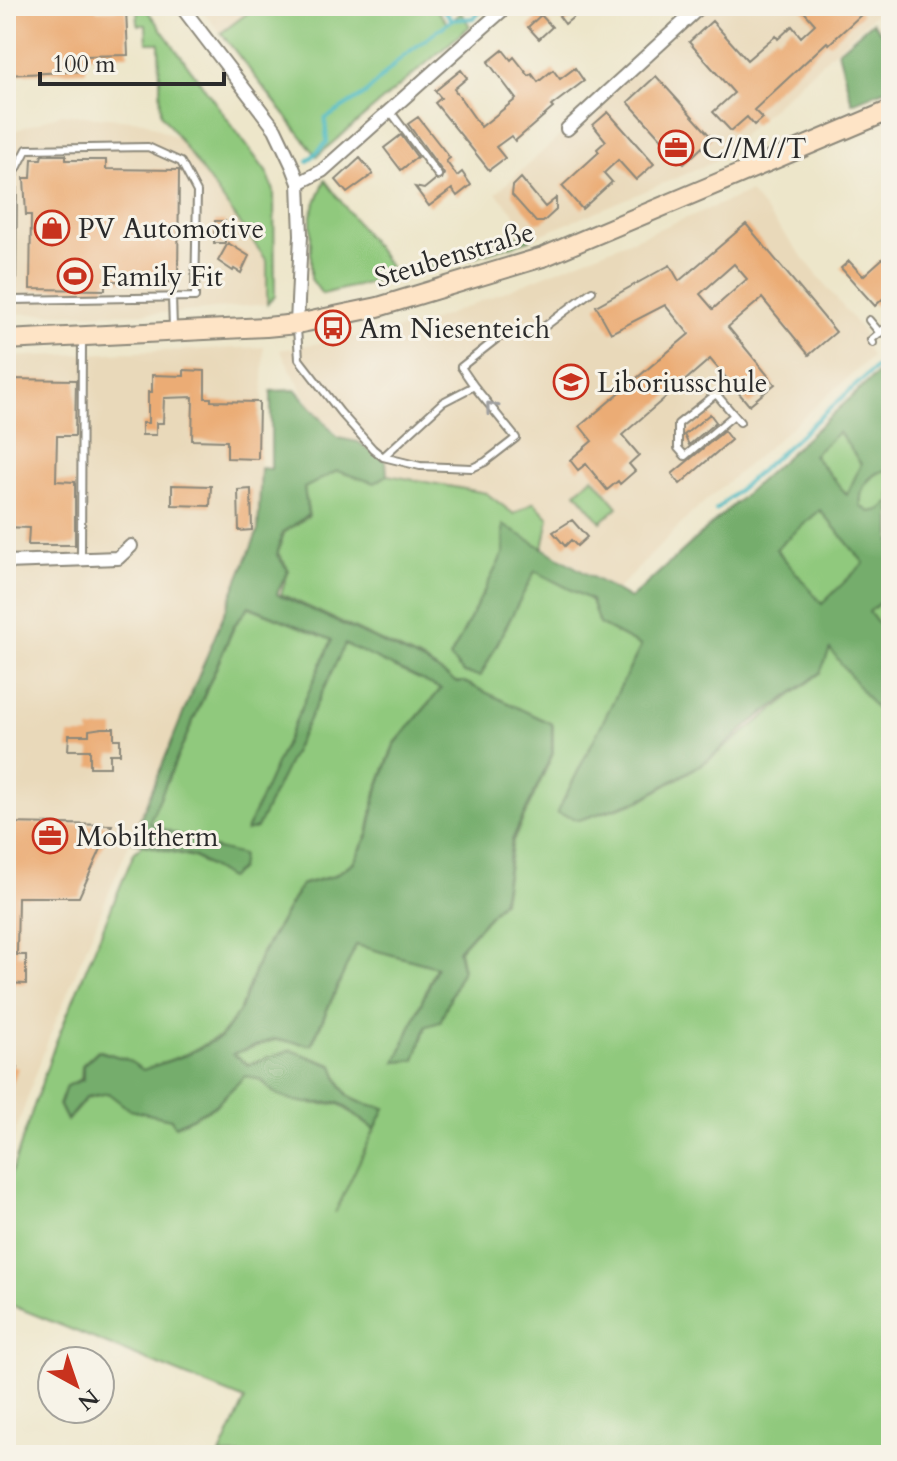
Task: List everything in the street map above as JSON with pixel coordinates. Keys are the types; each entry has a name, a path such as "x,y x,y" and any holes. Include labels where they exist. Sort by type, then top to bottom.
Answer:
{"street":[{"path":"181,6 275,129 299,183 301,235 297,324"},
{"path":"299,183 322,171 507,6"},
{"path":"567,129 701,6"},
{"name":"Steubenstraße","path":"6,340 297,324 378,307 543,257 891,110"},
{"path":"6,562 118,558 131,546"}],"lane":[{"path":"486,6 495,17"},
{"path":"389,109 438,175"},
{"path":"148,147 181,162 197,192 195,297 12,300 10,176 27,149 148,147"},
{"path":"297,324 299,359 373,449 383,457 420,466 472,468 516,438 461,367 499,337 544,327 592,291"},
{"path":"172,297 173,332"},
{"path":"869,320 880,333"},
{"path":"873,343 871,340 891,323"},
{"path":"81,559 82,336"},
{"path":"383,457 443,402 474,386"},
{"path":"734,415 685,456 678,448 678,424 716,394 734,415 740,422"}],"shaded area":[{"path":"198,6 257,6 221,33"},
{"path":"706,6 870,6 876,13 712,163 535,237 496,193"},
{"path":"61,114 144,121 178,139 266,262 266,304 173,313 6,314 6,134"},
{"name":"Liboriusschule","path":"750,192 861,329 871,358 692,513 617,590 467,500 395,482 361,458 311,406 280,350 422,325"},
{"path":"264,347 258,532 48,1040 6,1159 6,357"}],"green space":[{"path":"137,6 144,6 267,173 274,191 275,296 267,304 267,261 161,114 159,43 147,43 146,25 138,25"},
{"path":"257,6 434,6 448,24 461,13 470,26 317,156 221,33"},
{"path":"872,22 891,44 891,87 852,103 838,51"},
{"path":"325,180 390,267 375,281 322,294 311,279 311,215"},
{"path":"525,234 530,240 398,279 402,275"},
{"path":"891,361 891,470 877,473 867,481 861,506 870,512 880,510 891,502 891,592 869,612 891,641 891,729 830,649 820,673 752,722 709,759 640,800 579,820 557,813 641,646 599,624 591,600 535,571 480,676 464,673 450,658 504,552 503,525 630,599","holes":["839,432 861,464 847,495 813,455","820,510 864,563 822,604 776,549"]},
{"path":"296,390 338,438 358,442 386,461 387,475 375,483 337,471 304,488 308,515 282,533 277,555 288,570 277,594 426,663 456,682 464,682 552,724 552,754 512,840 502,901 458,950 462,969 440,1022 426,1026 415,1060 396,1062 437,967 356,945 311,1045 274,1039 233,1054 248,1065 291,1050 333,1066 350,1098 385,1108 375,1129 339,1102 291,1100 272,1091 262,1081 245,1076 214,1106 175,1126 171,1119 130,1110 108,1093 86,1097 67,1120 60,1105 66,1086 83,1080 83,1065 98,1051 126,1059 143,1070 186,1055 221,1037 239,1012 260,958 301,885 334,876 354,862 369,834 377,791 395,744 441,689 345,644 257,828 246,831 332,640 249,606 234,625 149,823 209,847 242,855 240,869 229,878 193,856 131,841 258,531 261,468 271,469 271,391"},
{"path":"839,431 861,464 848,496 813,455"},
{"path":"891,470 891,502 880,510 870,512 861,506 863,488 873,476"},
{"path":"337,471 375,483 388,475 486,493 514,514 534,502 549,518 543,548 503,526 504,552 450,658 464,673 481,676 535,571 591,600 599,624 641,646 557,813 579,820 640,801 709,760 820,673 830,648 891,729 891,1020 881,1079 891,1081 891,1455 220,1455 245,1400 116,1348 116,1345 6,1303 6,1188 55,1044 134,853 142,845 193,857 229,878 240,869 241,855 209,847 149,823 235,625 249,607 332,640 246,831 257,828 345,644 441,689 394,744 376,791 368,834 354,861 333,876 301,884 259,958 239,1012 220,1036 186,1054 143,1070 126,1059 98,1050 82,1065 81,1079 66,1086 59,1105 67,1121 87,1098 108,1093 130,1110 171,1119 176,1126 214,1107 245,1076 259,1080 272,1091 291,1100 339,1104 374,1130 335,1213 385,1108 351,1097 333,1065 291,1050 248,1064 233,1054 275,1040 312,1045 356,945 436,967 396,1062 415,1060 426,1026 440,1022 463,969 459,950 503,901 513,841 553,754 553,725 465,682 456,682 426,662 281,594 289,570 278,553 284,533 309,516 304,488"},
{"path":"593,477 618,507 601,522 576,492"},
{"path":"820,510 864,563 822,605 776,549"},
{"path":"891,593 891,641 869,612"}],"building":[{"path":"6,6 126,9 128,55 85,56 86,71 6,75"},
{"path":"571,6 587,6 565,24 559,16"},
{"path":"799,6 855,6 862,14 754,110 762,118 754,125 747,117 731,131 713,112 734,93 689,42 712,21 747,60 792,26 801,37 815,24"},
{"path":"541,15 552,27 539,39 528,27"},
{"path":"503,50 538,82 553,70 560,79 575,68 584,81 551,106 553,108 515,141 511,136 496,147 505,158 489,170 435,103 441,98 435,91 461,70 467,78 454,89 481,127 516,99 488,62"},
{"path":"656,76 712,138 684,164 628,102"},
{"path":"608,112 654,164 636,180 618,160 604,173 612,182 582,209 562,186 599,152 597,149 606,141 593,125"},
{"path":"418,117 450,158 446,161 457,176 462,172 471,185 457,196 452,189 429,206 415,187 424,189 435,180 442,179 444,174 408,124"},
{"path":"401,135 417,157 401,170 384,148"},
{"path":"42,155 66,155 66,160 106,160 106,169 179,170 178,282 105,281 105,290 30,289 31,215 26,215 24,178 31,178 32,159 41,159"},
{"path":"360,158 373,174 347,193 336,180"},
{"path":"521,178 545,207 556,198 556,210 543,222 536,222 512,195 513,186"},
{"path":"215,221 225,221 225,243 214,243"},
{"path":"746,224 836,332 809,355 762,298 728,327 775,384 749,405 710,359 622,435 639,455 629,464 635,471 607,490 586,464 578,470 570,460 592,441 580,426 689,334 665,305 611,333 596,306 670,265 679,281","holes":["734,264 747,279 713,309 700,294"]},
{"path":"228,243 249,256 241,273 218,261"},
{"path":"891,251 891,291 875,306 841,268 849,261 863,276"},
{"path":"184,370 205,371 205,398 211,398 211,401 259,402 258,459 227,458 227,441 192,440 193,397 164,398 163,423 156,423 156,435 142,435 142,423 148,423 148,392 152,392 152,375 184,376"},
{"path":"6,379 76,380 75,436 57,436 56,481 75,482 75,545 28,545 29,528 6,527"},
{"path":"710,414 716,422 689,445 684,435"},
{"path":"724,431 731,440 680,484 672,474"},
{"path":"172,485 211,486 210,506 172,505"},
{"path":"251,489 252,530 239,531 238,490"},
{"path":"572,520 587,537 577,546 571,540 565,546 553,532"},
{"path":"114,728 114,739 120,739 120,754 110,754 110,767 90,767 90,750 68,750 69,735 89,735 89,730"},
{"path":"6,823 112,825 79,897 18,897 17,955 26,955 26,984 6,983"},
{"path":"6,1064 18,1068 8,1098 6,1098"}],"waterway":[{"path":"441,6 452,20"},
{"path":"308,161 327,142 325,119 365,94 402,57 452,20 474,18 479,13"},
{"path":"716,510 891,354"}],"place":[{"name":"C//M//T","path":"676,148"},
{"name":"PV Automotive","path":"52,228"},
{"name":"Family Fit","path":"75,276"},
{"name":"Am Niesenteich","path":"333,328"},
{"name":"Liboriusschule","path":"571,382"},
{"name":"Mobiltherm","path":"50,836"}]}
